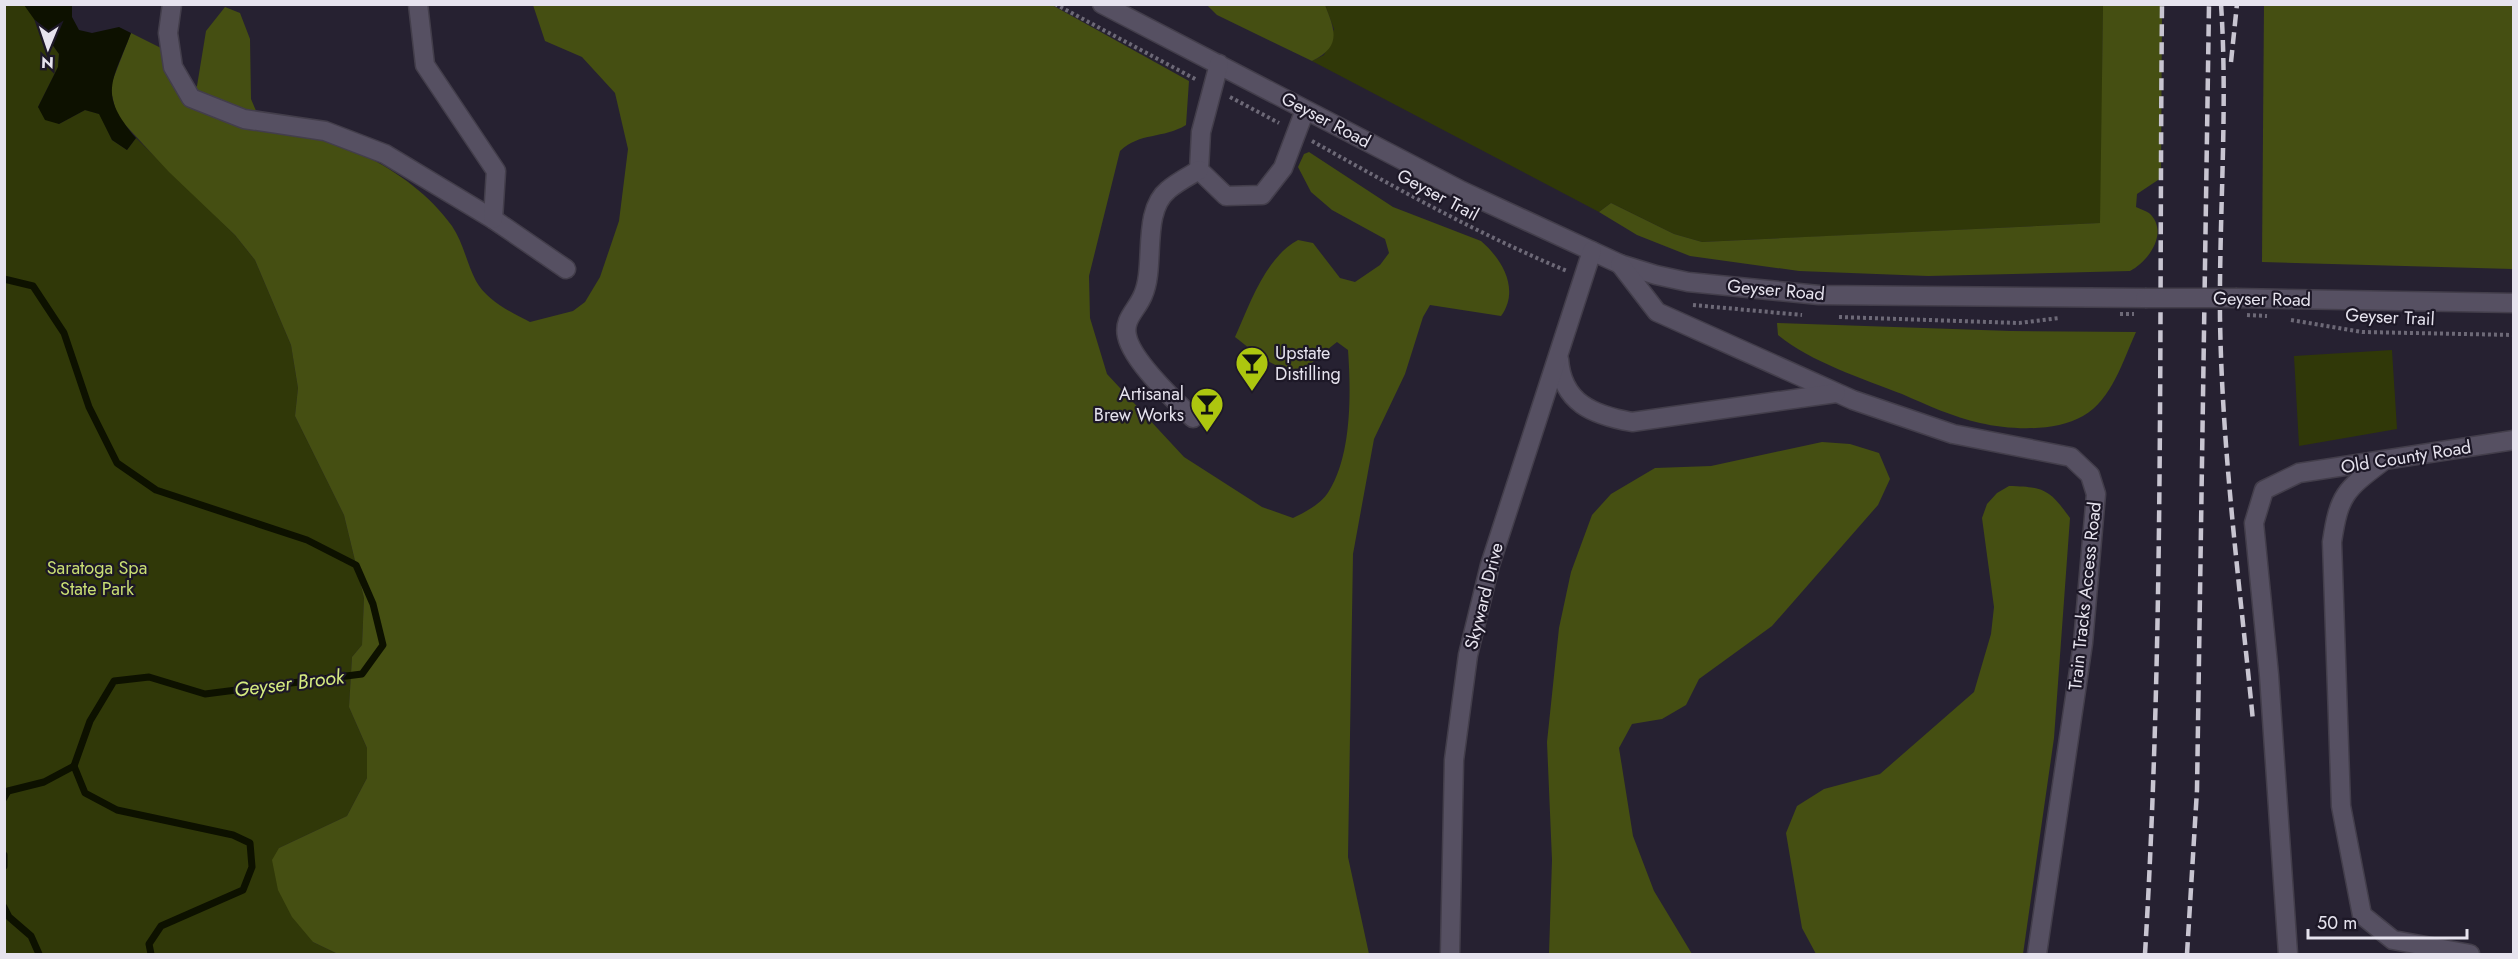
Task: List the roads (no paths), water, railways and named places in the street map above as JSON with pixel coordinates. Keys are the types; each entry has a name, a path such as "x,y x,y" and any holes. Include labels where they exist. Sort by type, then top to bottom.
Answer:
{"street":[{"path":"172,4 168,33 173,67 191,98 244,119 325,131 385,154 493,219 566,269"},
{"path":"418,4 425,65 496,171 493,219"},
{"name":"Geyser Road","path":"1102,4 1462,191 1620,264 1688,282 1819,295 2237,298 2514,303"},
{"path":"1219,64 1201,132 1199,170 1226,196 1262,195 1283,168 1305,110"},
{"path":"1193,418 1155,381 1127,338 1127,321 1143,296 1147,281 1151,221 1166,191 1199,170"},
{"name":"Skyward Drive","path":"1450,954 1454,760 1468,655 1490,565 1592,251"},
{"name":"Train Tracks Access Road","path":"1620,264 1657,312 1836,393 1953,434 2071,457 2090,475 2096,494 2083,643 2037,954"},
{"path":"1558,353 1560,378 1575,399 1604,417 1632,422 1836,393"},
{"name":"Old County Road","path":"2288,954 2269,675 2254,523 2264,490 2299,473 2514,440"},
{"path":"2384,460 2349,487 2336,516 2332,542 2341,806 2362,915 2393,940 2470,954"}],"waterway":[{"name":"Geyser Brook","path":"4,279 33,286 64,333 89,407 117,463 156,490 307,540 356,565 373,604 383,645 362,674 205,694 149,677 114,681 90,721 74,766 85,793 117,810 233,835 250,843 252,867 243,890 161,926 149,944 151,954"},
{"path":"4,798 8,791 44,782 74,766"},
{"path":"4,855 4,866"},
{"path":"4,907 9,917 31,936 39,954"}],"railway":[{"path":"2145,954 2158,598 2162,4"},
{"path":"2187,954 2197,790 2209,4"},
{"path":"2221,4 2224,82 2220,279 2221,368 2232,520 2253,721"},
{"path":"2231,62 2237,4"}],"place":[{"name":"Upstate Distilling","path":"1252,392"},
{"name":"Artisanal Brew Works","path":"1207,433"}],"park label":[{"name":"Saratoga Spa State Park","path":"97,578"}]}
